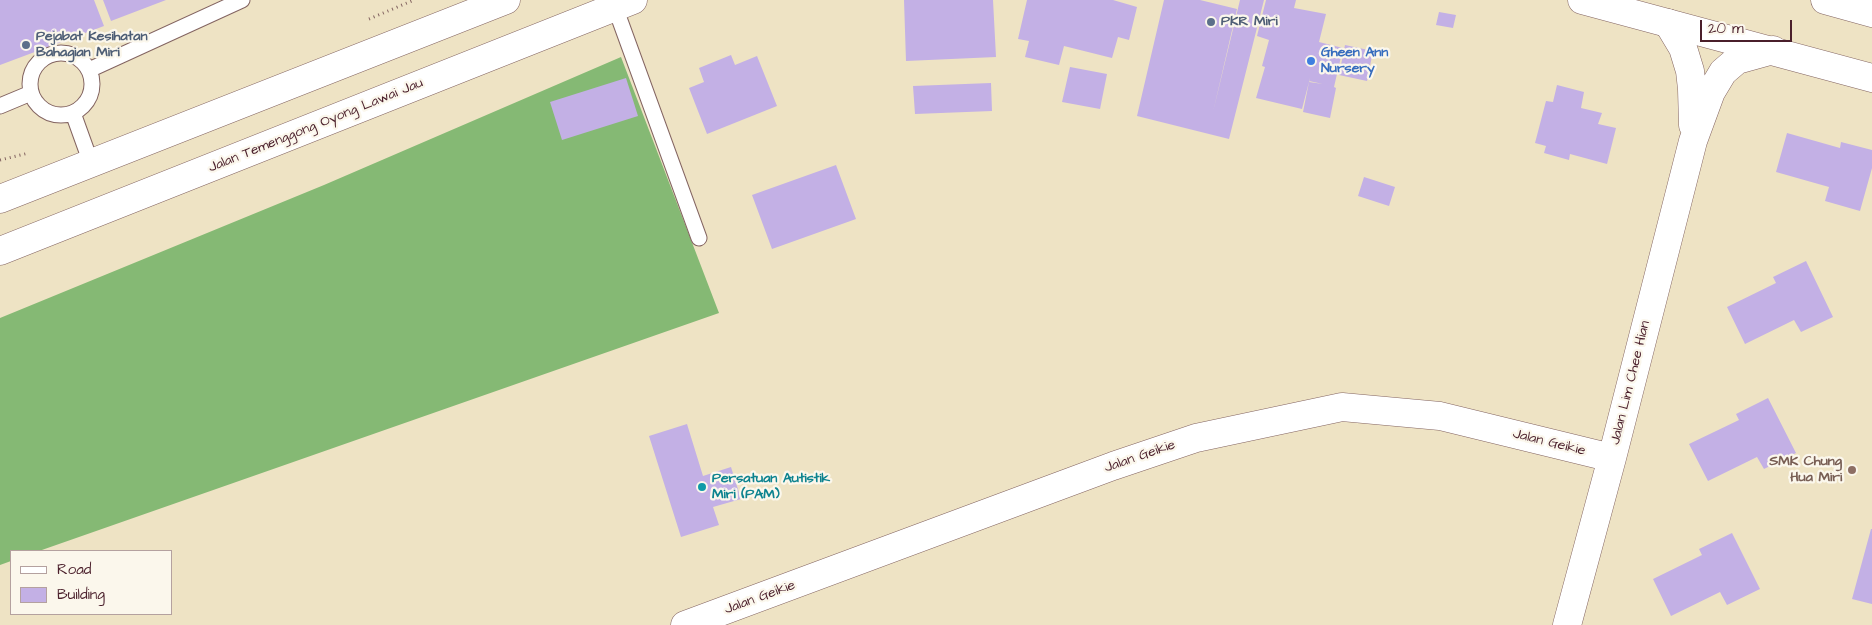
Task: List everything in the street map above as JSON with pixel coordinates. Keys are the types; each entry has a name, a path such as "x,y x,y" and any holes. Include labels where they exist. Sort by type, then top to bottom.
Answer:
{"street":[{"path":"0,200 506,0"},
{"path":"1582,0 1872,78"},
{"path":"1825,0 1872,13"},
{"name":"Jalan Temenggong Oyong Lawai Jau","path":"0,251 624,4"},
{"name":"Jalan Lim Chee Hian","path":"1668,23 1683,48 1690,72 1693,141"},
{"name":"Jalan Lim Chee Hian","path":"1567,625 1693,141 1711,92 1723,72 1737,60 1773,50"},
{"name":"Jalan Geikie","path":"685,625 1113,466 1196,438 1342,407 1440,416 1612,458"}],"lane":[{"path":"89,70 242,0"},
{"path":"624,4 699,238"},
{"path":"65,53 74,56 83,62 89,70 92,90 82,108 73,113 53,114 43,109 31,93 32,73 37,64 50,55 65,53"},
{"path":"0,106 31,93"},
{"path":"73,113 92,163"}],"green space":[{"path":"621,57 719,313 42,550 10,550 10,561 0,565 0,318 324,185"}],"building":[{"name":"Pejabat Kesihatan Bahagian Miri","path":"0,0 94,0 104,26 0,65"},
{"path":"103,0 166,0 111,21"},
{"path":"904,0 993,0 996,57 906,61"},
{"path":"1027,0 1113,0 1137,7 1129,40 1118,37 1112,58 1064,46 1059,65 1025,57 1029,41 1018,39"},
{"path":"1164,0 1200,0 1237,9 1213,112 1240,0 1264,0 1229,139 1137,116"},
{"path":"1266,0 1296,0 1294,8 1326,14 1319,42 1343,48 1334,87 1336,88 1330,118 1303,112 1309,82 1323,84 1309,81 1302,109 1256,98 1265,67 1262,66 1269,40 1257,36"},
{"path":"1439,12 1456,15 1453,28 1436,25"},
{"path":"1345,45 1373,51 1367,81 1339,75"},
{"path":"731,55 735,65 757,56 777,106 707,134 689,88 704,82 699,68"},
{"path":"1070,67 1107,74 1100,109 1062,102"},
{"path":"626,78 638,116 562,140 550,102"},
{"path":"991,83 992,111 915,114 913,86"},
{"path":"1557,85 1584,92 1581,108 1602,113 1598,124 1616,128 1607,164 1570,154 1569,160 1544,153 1546,146 1535,143 1546,101 1553,102"},
{"path":"1787,133 1840,148 1841,142 1872,150 1872,168 1860,211 1825,201 1829,187 1776,172"},
{"path":"836,165 856,219 772,249 752,195"},
{"path":"1364,177 1395,187 1389,206 1358,196"},
{"path":"1806,261 1833,317 1801,332 1794,320 1745,344 1727,307 1776,283 1773,277"},
{"path":"1768,398 1796,453 1764,469 1757,457 1708,481 1689,444 1739,420 1736,414"},
{"name":"Persatuan Autistik Miri (PAM)","path":"687,424 703,476 731,467 741,499 713,507 719,525 681,537 649,436"},
{"path":"1872,529 1872,604 1852,599"},
{"path":"1732,533 1760,589 1727,605 1720,592 1671,616 1653,579 1702,555 1699,549"}],"place":[{"name":"PKR Miri","path":"1211,22"},
{"name":"Pejabat Kesihatan Bahagian Miri","path":"26,45"},
{"name":"Gheen Ann Nursery","path":"1311,61"},
{"name":"SMK Chung Hua Miri","path":"1852,470"},
{"name":"Persatuan Autistik Miri (PAM)","path":"702,487"}]}
